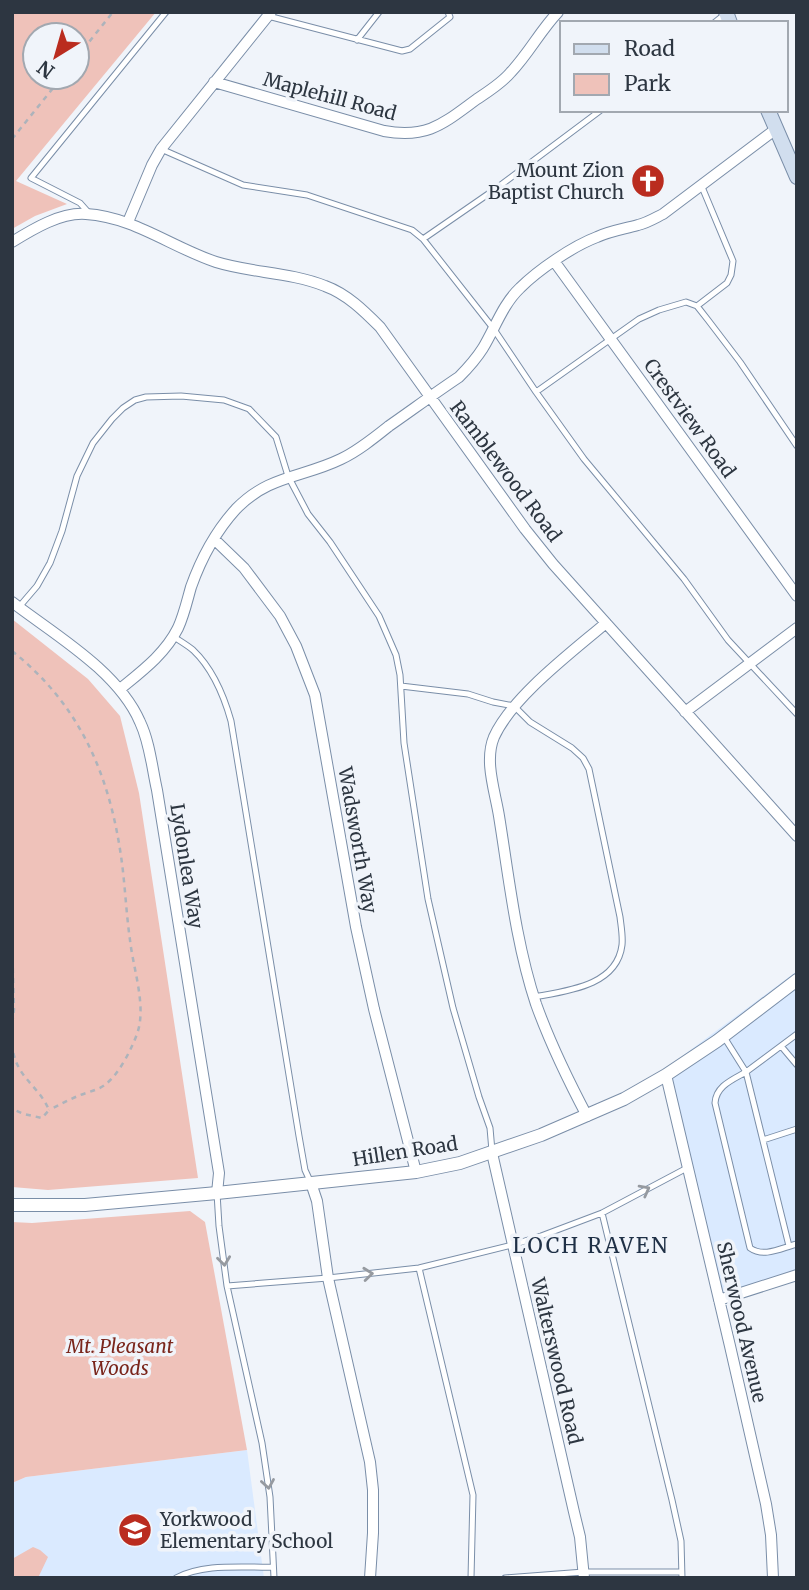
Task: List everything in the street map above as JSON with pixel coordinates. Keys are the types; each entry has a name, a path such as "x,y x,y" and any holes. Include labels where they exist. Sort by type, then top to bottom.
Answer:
{"main road":[{"path":"769,112 797,177"}],"street":[{"path":"542,12 547,24"},
{"name":"Maplehill Road","path":"214,82 384,131 418,132 442,125 505,79 558,12"},
{"path":"128,222 161,149 270,14"},
{"path":"120,689 147,667 173,637 199,567 214,539 227,520 250,497 267,486 341,459 361,447 459,377 483,348 502,312 519,288 554,261 598,236 638,225 663,214 776,129"},
{"name":"Ramblewood Road","path":"90,214 128,222 214,261 326,286 364,311 380,327 525,529 797,836"},
{"path":"12,242 55,220 90,214"},
{"name":"Crestview Road","path":"554,261 797,596"},
{"name":"Wadsworth Way","path":"214,539 244,568 280,616 296,646 315,695 359,939 416,1172"},
{"name":"Lydonlea Way","path":"15,604 106,674 120,689 141,723 157,790 219,1173 217,1193"},
{"path":"587,1116 561,1067 534,997 517,928 494,790 491,750 493,738 514,706 606,623"},
{"path":"685,712 797,628"},
{"name":"Hillen Road","path":"12,1205 85,1205 217,1193 416,1172 460,1163 541,1135 624,1099 724,1036 797,980"},
{"name":"Sherwood Avenue","path":"666,1075 766,1504 773,1578"},
{"name":"Walterswood Road","path":"492,1153 575,1512 584,1575"},
{"path":"311,1183 317,1201 328,1278 370,1462 373,1490 370,1578"},
{"path":"719,1300 797,1275"}],"lane":[{"path":"90,214 80,203 31,178 166,12"},
{"path":"357,40 379,12"},
{"path":"270,14 402,51 410,48 450,16 448,12"},
{"path":"423,239 598,112"},
{"path":"161,149 243,185 307,195 412,230 423,239 494,328 584,459 684,579 728,640 797,714"},
{"path":"697,306 727,284 732,275 733,261 702,187"},
{"path":"536,392 639,319 686,302 697,306 740,362 797,446"},
{"path":"15,604 37,586 50,563 77,476 93,443 111,419 135,400 146,397 203,397 224,400 248,409 275,437 288,477 308,514 379,616 396,656 401,686 404,743 428,899 453,1008 490,1129 492,1153"},
{"path":"173,637 191,648 204,662 220,691 231,721 301,1147 305,1170 311,1183"},
{"path":"401,686 468,694 514,706 530,722 572,748 583,758 589,769 620,917 620,955 613,966 592,984 534,997"},
{"path":"797,1034 746,1072 724,1084 716,1095 715,1104 750,1248 757,1253 766,1253 797,1244"},
{"path":"724,1036 746,1072 789,1246"},
{"path":"781,1046 797,1065"},
{"path":"763,1140 797,1129"},
{"path":"227,1286 419,1268 512,1245 602,1213 688,1167"},
{"path":"217,1193 227,1286 262,1443 270,1497 274,1578"},
{"path":"505,1578 681,1575 681,1541 602,1213"},
{"path":"419,1268 472,1495 471,1578"},
{"path":"176,1578 191,1572 216,1568 273,1567"}],"path":[{"path":"91,40 113,12"},
{"path":"12,139 51,91"},
{"path":"12,650 43,678 65,705 87,739 100,768 120,847 141,1020 127,1056 114,1076 103,1086 49,1110 42,1118 12,1109"},
{"path":"12,938 12,1025"},
{"path":"12,1043 19,1068 46,1102 49,1110"}],"shaded area":[{"path":"797,971 797,1269 719,1296 662,1071"},
{"name":"Yorkwood Elementary School","path":"247,1450 264,1578 12,1578 12,1483 26,1477"}],"green space":[{"path":"12,12 156,12 91,90 91,21 21,21 21,91 91,91 16,181 67,204 35,216 12,229"},
{"path":"12,619 88,679 120,716 139,793 198,1178 48,1190 12,1187"},
{"name":"Mt. Pleasant Woods","path":"190,1211 205,1222 247,1450 26,1477 12,1483 12,1222 32,1223"},
{"path":"33,1547 48,1557 38,1578 12,1578 12,1559"}],"place":[{"name":"Mount Zion Baptist Church","path":"648,181"},
{"name":"Yorkwood Elementary School","path":"135,1530"}],"district":[{"name":"LOCH RAVEN","path":"591,1245"}]}
